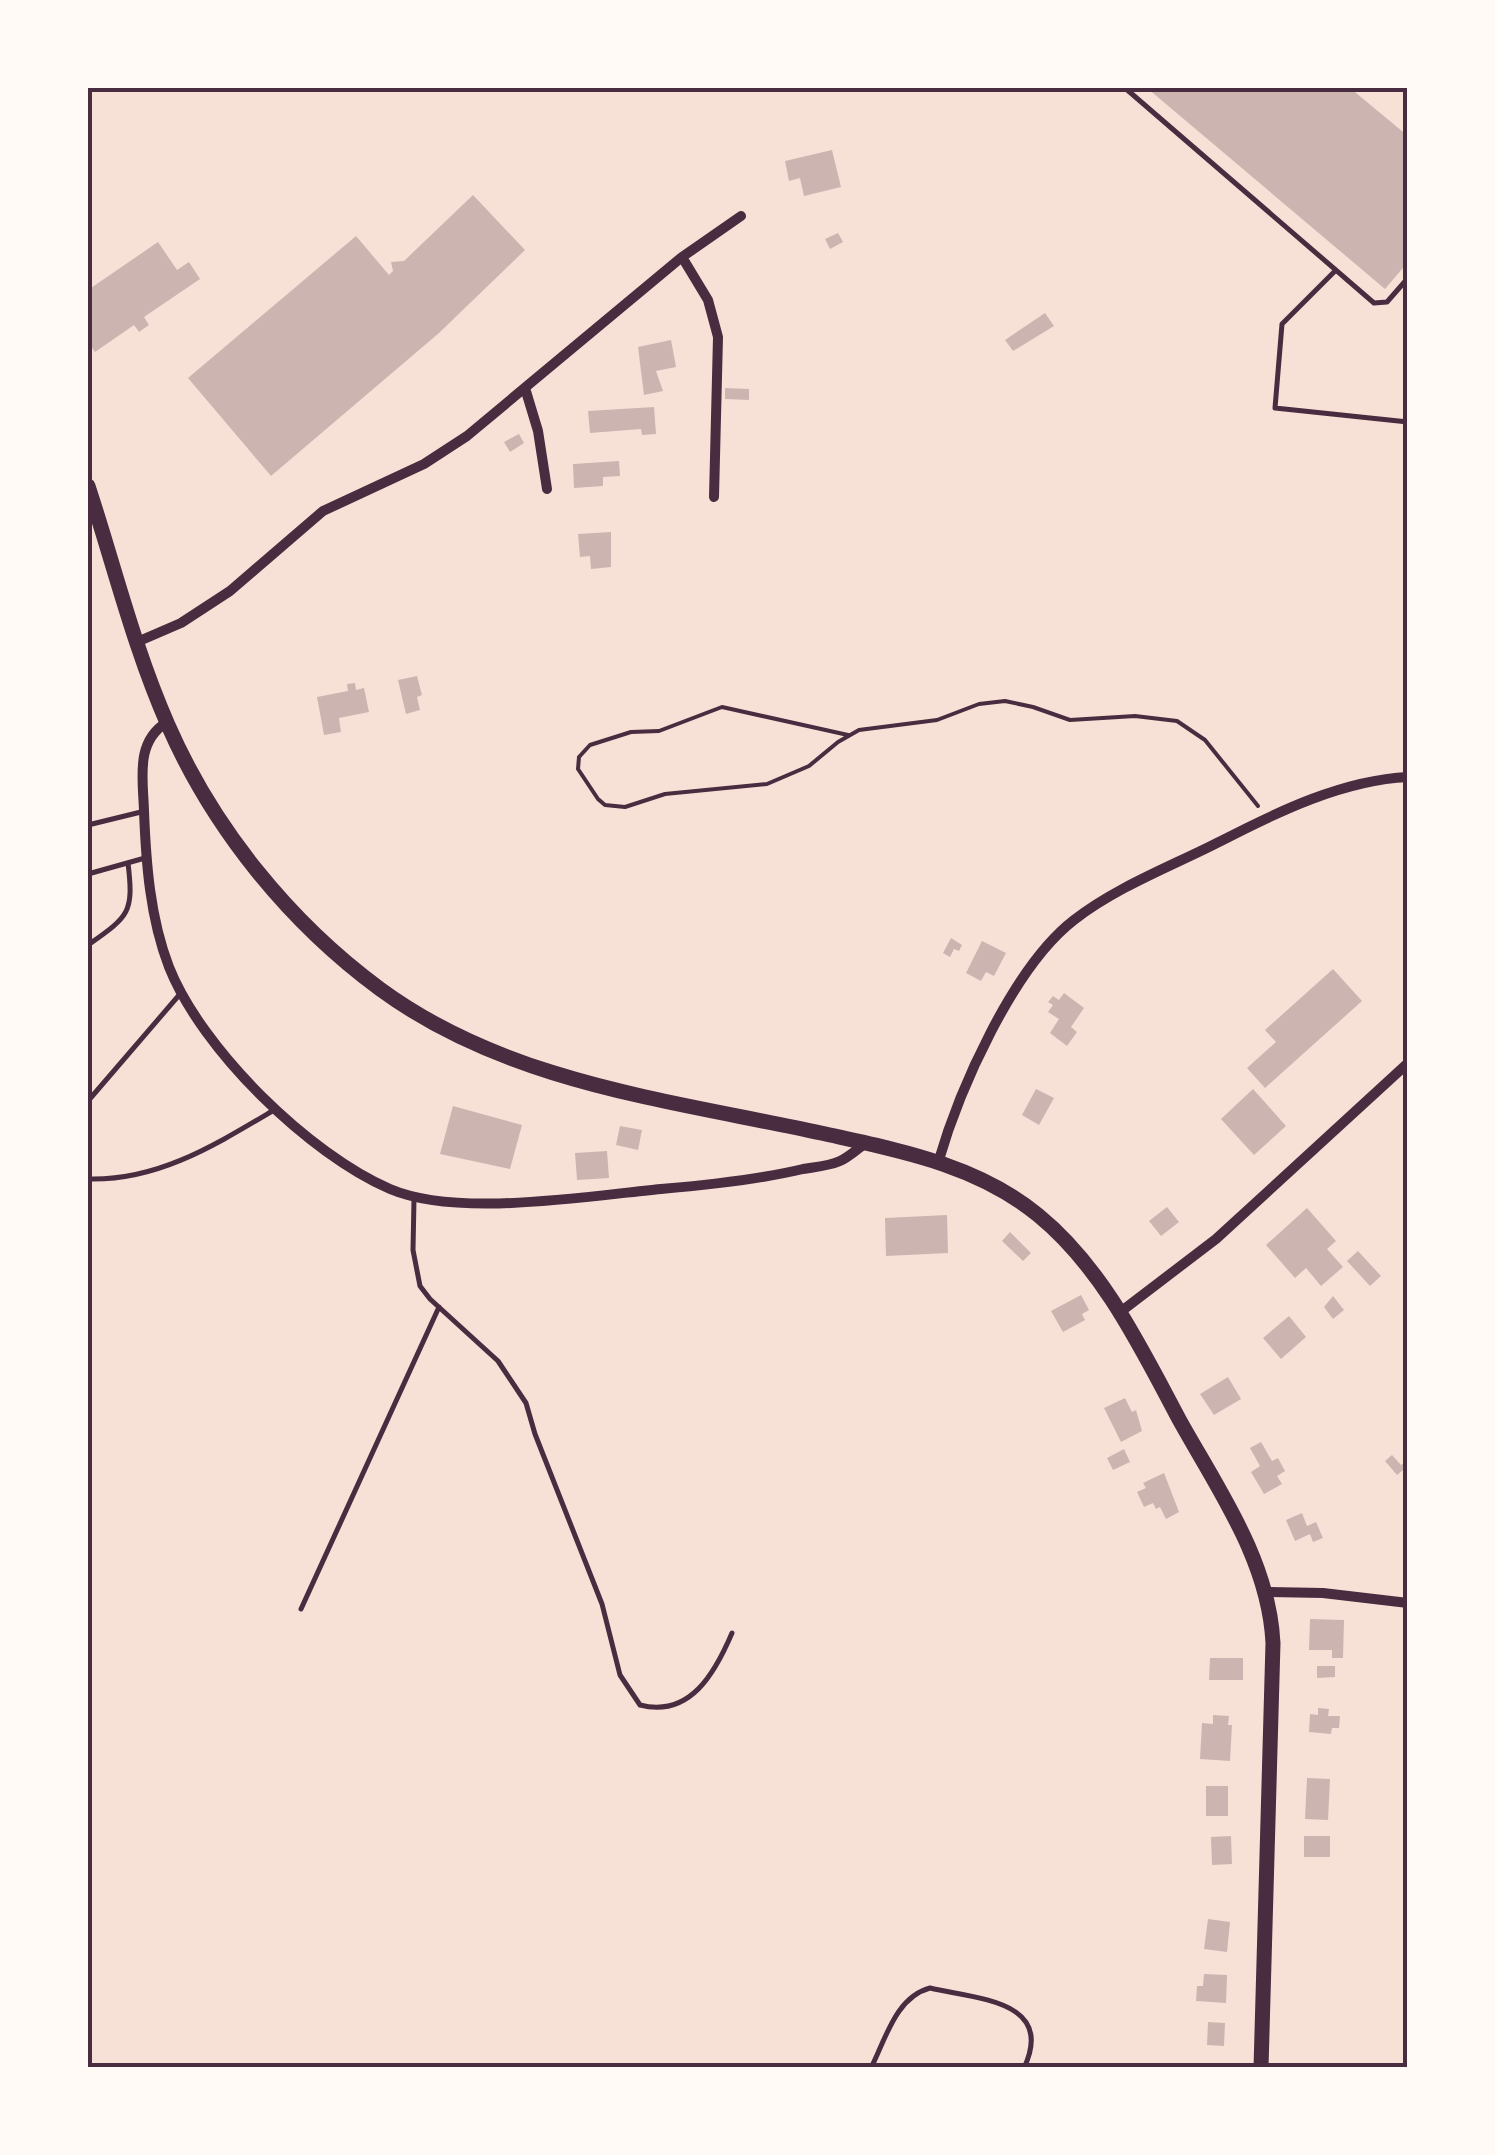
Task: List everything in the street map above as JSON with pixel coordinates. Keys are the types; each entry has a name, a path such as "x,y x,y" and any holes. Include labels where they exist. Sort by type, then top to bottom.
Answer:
{"main road":[{"path":"88,486 137,642 167,722 228,831 282,901 379,989 474,1044 538,1070 866,1143 989,1182 1042,1218 1085,1263 1120,1313 1244,1536 1266,1592 1273,1643 1262,2068"}],"street":[{"path":"137,642 181,623 230,591 323,511 445,451 682,257 740,216"},
{"path":"682,257 708,300 718,337 714,497"},
{"path":"525,388 538,432 547,489"},
{"path":"167,722 152,732 147,741 142,776 145,858 164,952 182,992 217,1045 274,1110 316,1144 374,1182 414,1196 500,1202 696,1186 783,1174 839,1162 866,1143"},
{"path":"938,1163 948,1128 977,1062 1022,979 1054,937 1102,900 1266,818 1364,784 1408,776"},
{"path":"1120,1313 1216,1239 1408,1063"},
{"path":"1266,1592 1408,1603"}],"lane":[{"path":"1125,88 1379,304 1389,300 1408,278"},
{"path":"1336,270 1282,324 1275,408 1408,422"},
{"path":"88,825 144,812"},
{"path":"88,874 145,858"},
{"path":"88,945 116,925 127,910 132,896 128,862"},
{"path":"88,1101 182,992"},
{"path":"88,1179 122,1178 180,1162 274,1110"},
{"path":"414,1196 412,1250 420,1286 498,1360 526,1403 534,1434 602,1604 620,1675 640,1705 670,1708 685,1700 706,1683 732,1633"},
{"path":"302,1609 439,1307"},
{"path":"871,2068 905,2001 930,1988 1014,2008 1026,2019 1032,2034 1033,2049 1024,2068"}],"path":[{"path":"848,735 722,707 659,731 631,732 590,745 579,757 578,769 598,799 606,805 625,807 686,790 766,784 809,766 848,735 878,726 937,720 992,701 1024,704 1078,721 1135,716 1165,718 1188,726 1206,740 1241,781 1266,818"}],"building":[{"path":"1147,88 1350,88 1408,136 1408,262 1385,289"},
{"path":"832,150 841,187 804,196 800,178 789,181 785,161"},
{"path":"473,195 525,250 439,333 271,476 188,378 356,236 389,275 393,271 391,262 404,261"},
{"path":"838,233 843,242 830,249 825,239"},
{"path":"158,242 177,270 189,262 200,279 144,317 149,325 139,332 134,325 95,352 88,342 88,290"},
{"path":"1045,313 1054,326 1013,351 1005,340"},
{"path":"671,340 676,367 656,371 663,391 644,395 638,347"},
{"path":"725,388 749,389 749,400 725,399"},
{"path":"654,407 656,434 642,435 641,429 590,433 588,411"},
{"path":"519,434 524,443 510,452 504,442"},
{"path":"619,461 620,476 603,477 603,486 574,488 573,464"},
{"path":"611,532 611,567 591,569 590,556 580,557 578,534"},
{"path":"417,676 422,695 417,697 420,710 406,714 398,680"},
{"path":"355,683 356,690 364,688 369,712 339,718 341,732 324,735 317,697 348,691 347,684"},
{"path":"951,938 962,945 950,957 943,953"},
{"path":"982,941 1006,953 994,976 986,972 981,981 966,973"},
{"path":"1333,969 1362,1001 1265,1088 1247,1068 1276,1042 1265,1030"},
{"path":"1064,993 1084,1008 1071,1027 1077,1032 1067,1046 1050,1033 1059,1019 1048,1012 1053,996 1059,1000"},
{"path":"1036,1089 1054,1098 1039,1125 1022,1115"},
{"path":"1253,1089 1286,1126 1254,1155 1221,1119"},
{"path":"453,1106 522,1125 510,1169 440,1154"},
{"path":"620,1126 642,1130 638,1150 616,1145"},
{"path":"607,1151 609,1178 577,1180 575,1153"},
{"path":"1167,1207 1179,1222 1161,1236 1149,1221"},
{"path":"1307,1208 1336,1241 1327,1249 1343,1267 1321,1286 1306,1268 1295,1278 1266,1245"},
{"path":"947,1215 948,1253 886,1256 885,1218"},
{"path":"1010,1232 1031,1253 1023,1261 1002,1241"},
{"path":"1358,1251 1381,1276 1370,1286 1347,1261"},
{"path":"1081,1295 1089,1310 1082,1314 1085,1320 1063,1332 1051,1311"},
{"path":"1333,1296 1344,1310 1333,1319 1324,1307"},
{"path":"1289,1316 1306,1337 1281,1359 1263,1338"},
{"path":"1228,1377 1241,1399 1214,1415 1200,1394"},
{"path":"1125,1398 1132,1412 1136,1410 1142,1431 1121,1442 1104,1408"},
{"path":"1261,1442 1272,1461 1278,1458 1285,1471 1277,1476 1282,1484 1264,1494 1251,1472 1260,1466 1250,1448"},
{"path":"1124,1449 1130,1462 1113,1470 1107,1458"},
{"path":"1392,1455 1401,1465 1408,1459 1408,1466 1397,1475 1385,1461"},
{"path":"1164,1473 1179,1512 1166,1519 1153,1503 1144,1507 1137,1492 1146,1488 1143,1483"},
{"path":"1302,1513 1307,1526 1316,1522 1323,1538 1313,1542 1310,1534 1295,1541 1286,1520"},
{"path":"1310,1619 1344,1620 1343,1658 1332,1658 1332,1650 1309,1650"},
{"path":"1210,1658 1243,1658 1243,1680 1209,1680"},
{"path":"1317,1666 1335,1666 1335,1677 1317,1678"},
{"path":"1318,1708 1329,1709 1328,1716 1340,1716 1339,1728 1332,1728 1331,1734 1309,1732 1310,1714 1318,1715"},
{"path":"1213,1715 1229,1716 1230,1761 1200,1759 1202,1723 1213,1724"},
{"path":"1307,1778 1330,1779 1328,1820 1305,1819"},
{"path":"1206,1786 1228,1786 1228,1816 1206,1816"},
{"path":"1231,1836 1232,1864 1212,1865 1211,1837"},
{"path":"1304,1836 1330,1836 1330,1857 1304,1857"},
{"path":"1208,1919 1230,1922 1227,1952 1204,1949"},
{"path":"1204,1974 1227,1975 1226,2003 1196,2001 1197,1986 1203,1986"},
{"path":"1208,2022 1225,2023 1224,2046 1207,2045"}]}
